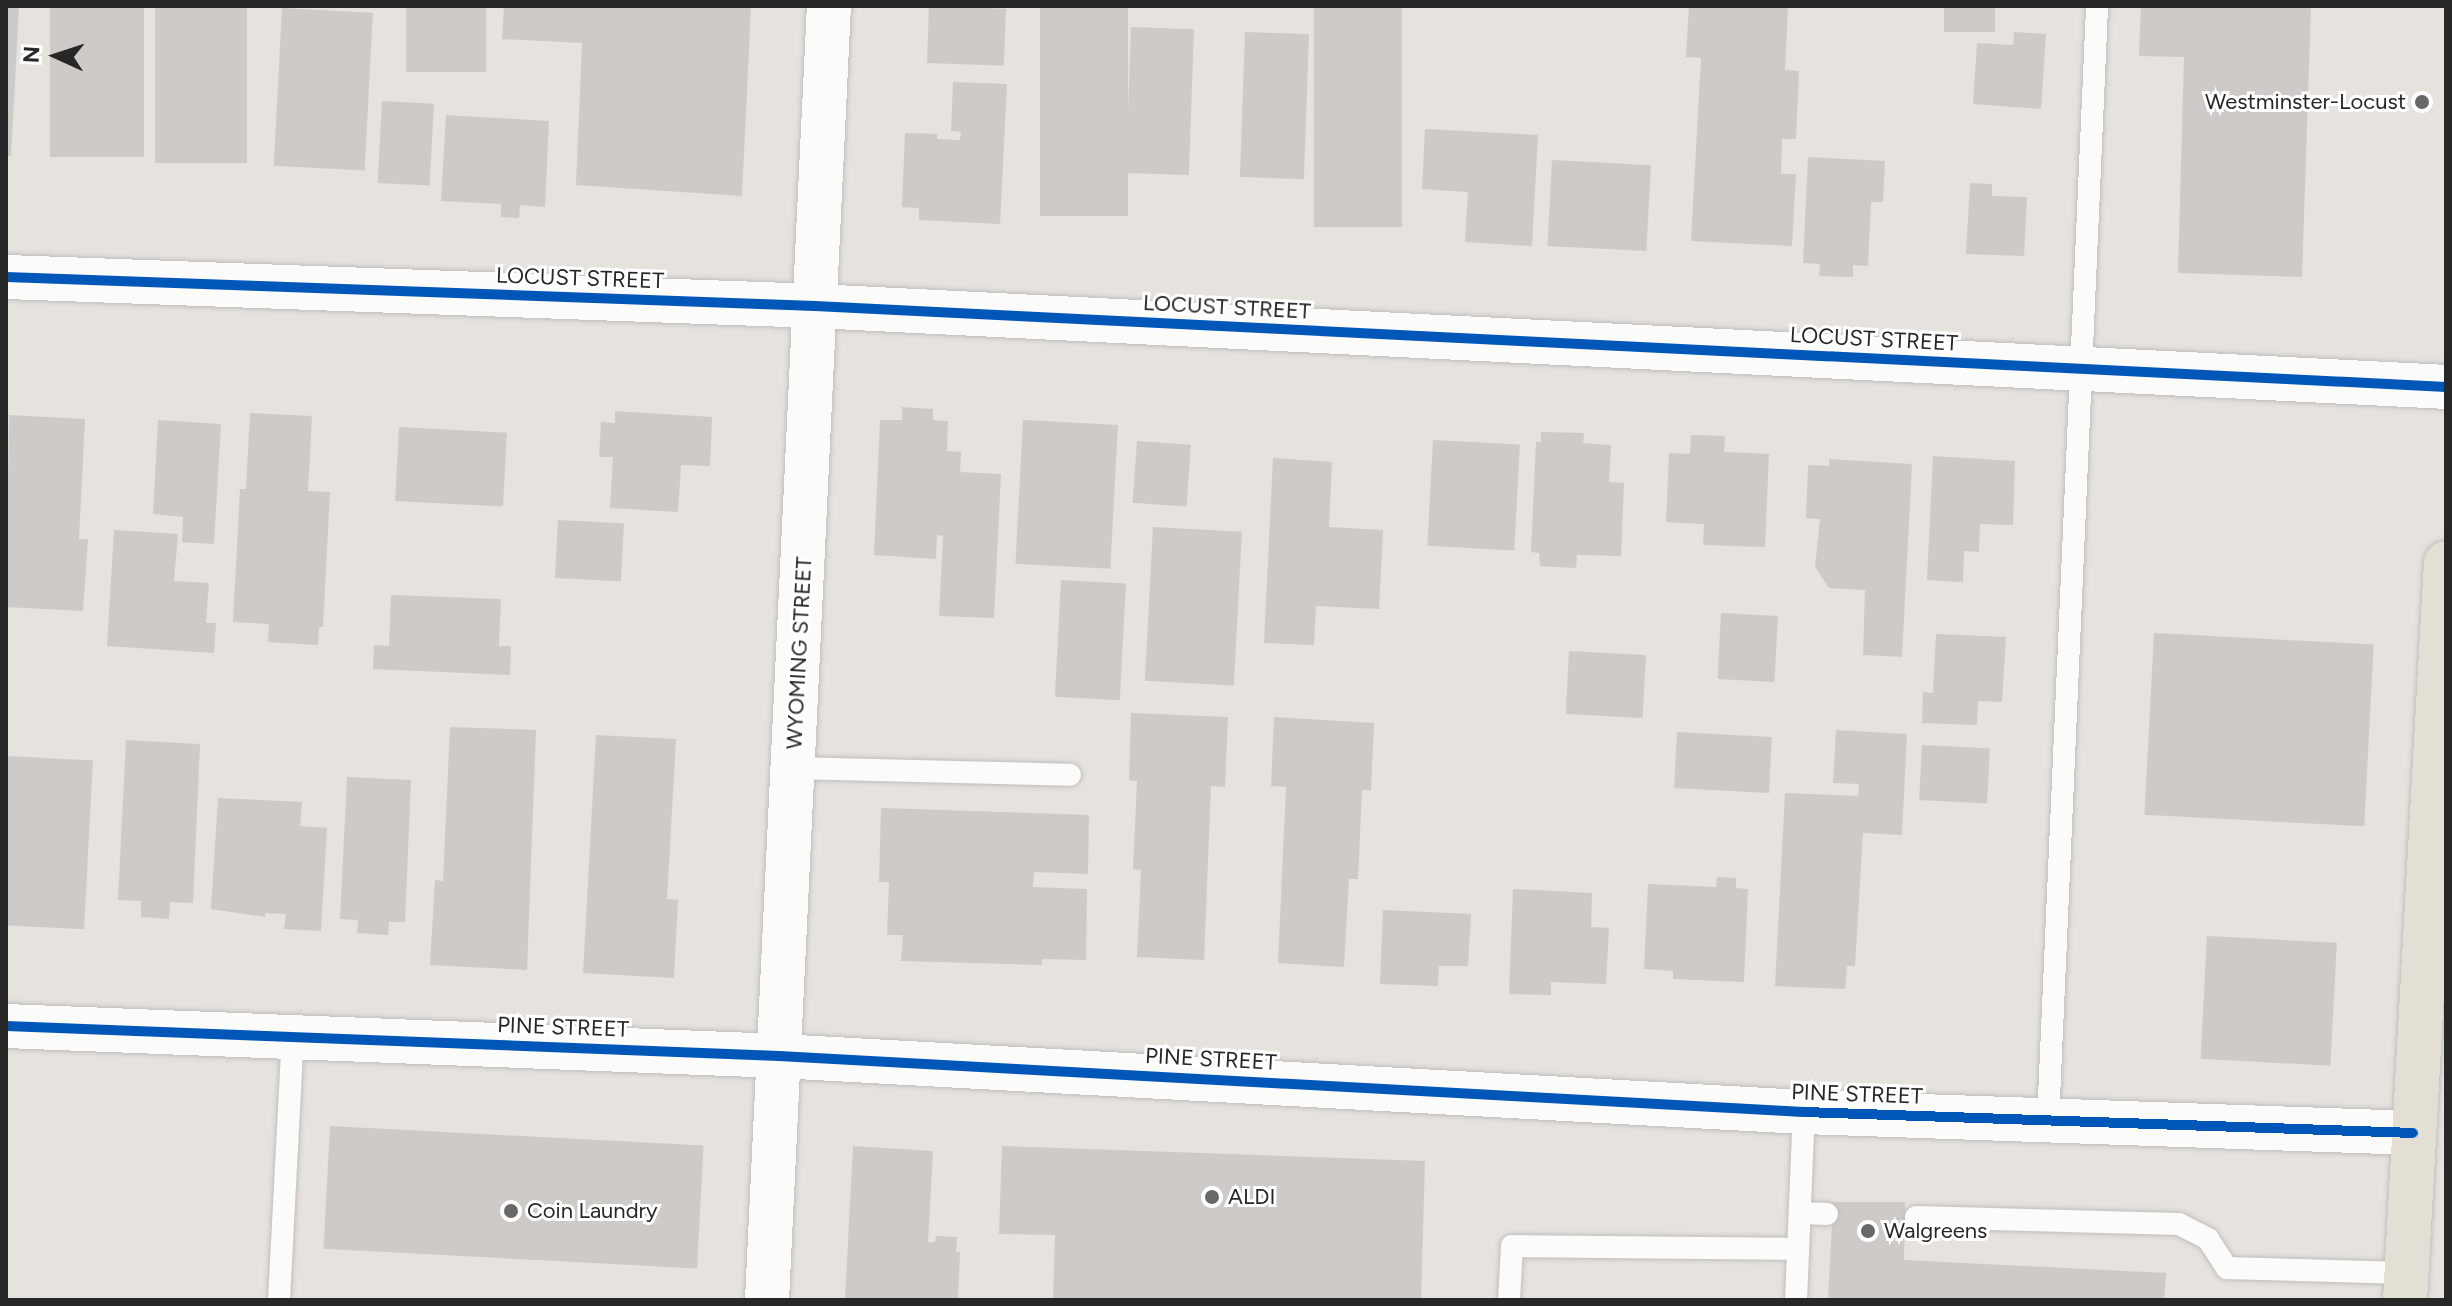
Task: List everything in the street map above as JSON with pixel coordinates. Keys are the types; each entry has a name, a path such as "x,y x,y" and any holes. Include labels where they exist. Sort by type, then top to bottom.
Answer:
{"main road":[{"path":"2405,1286 2413,1133 2435,913 2445,591"}],"street":[{"name":"WYOMING STREET","path":"767,1300 829,6"},
{"name":"LOCUST STREET","path":"6,277 815,306 2446,387"},
{"name":"PINE STREET","path":"6,1026 779,1056 1804,1112 2413,1133"}],"lane":[{"path":"2048,1121 2097,6"},
{"path":"793,768 1070,775"},
{"path":"279,1300 293,1035"},
{"path":"1796,1300 1804,1112"},
{"path":"1800,1213 1827,1214"},
{"path":"1916,1217 2179,1224 2208,1239 2227,1268 2405,1286"},
{"path":"1509,1300 1512,1246 1798,1249"}],"building":[{"path":"6,6 19,6 11,156 6,156"},
{"path":"50,6 144,6 144,157 50,157"},
{"path":"155,6 247,6 247,163 155,163"},
{"path":"406,6 486,6 486,72 406,72"},
{"path":"504,6 751,6 742,196 576,185 582,43 502,39"},
{"path":"929,6 1006,9 1004,66 927,63"},
{"path":"1040,6 1128,6 1128,216 1040,216"},
{"path":"1314,6 1402,6 1402,227 1314,227"},
{"path":"1689,6 1788,7 1785,70 1799,71 1796,139 1782,139 1781,174 1796,174 1792,246 1691,241 1701,58 1686,57"},
{"path":"1944,6 1995,6 1995,32 1944,32"},
{"path":"2141,6 2311,6 2302,277 2178,273 2184,57 2139,56"},
{"path":"282,8 373,13 365,171 274,166"},
{"path":"1131,27 1194,29 1189,175 1126,173"},
{"path":"1245,32 1309,34 1304,179 1240,177"},
{"path":"2014,32 2046,34 2041,109 1973,104 1977,43 2013,45"},
{"path":"953,82 1007,84 1000,224 919,220 919,208 902,207 905,133 937,134 937,139 960,140 961,132 951,131"},
{"path":"382,101 434,104 430,186 378,183"},
{"path":"446,115 549,121 545,207 520,205 519,218 501,217 501,204 441,201"},
{"path":"1425,129 1538,135 1532,246 1465,242 1468,192 1422,189"},
{"path":"1808,157 1885,161 1883,202 1871,202 1868,266 1853,265 1853,277 1819,276 1820,264 1803,263"},
{"path":"1552,160 1651,165 1646,251 1547,246"},
{"path":"1970,183 1992,184 1992,196 2027,197 2024,256 1966,254"},
{"path":"902,407 933,409 933,420 948,421 947,451 961,452 960,472 1001,474 994,618 939,616 943,536 937,535 936,559 874,555 880,420 902,420"},
{"path":"615,411 712,417 710,466 681,465 678,512 610,508 613,457 599,457 601,422 615,423"},
{"path":"250,413 312,416 308,491 330,492 323,627 319,627 318,645 268,642 269,624 233,622 240,489 246,489"},
{"path":"9,415 85,419 79,539 88,539 83,611 6,607"},
{"path":"158,420 221,424 214,544 182,542 183,517 153,514"},
{"path":"1023,420 1118,425 1110,569 1015,564"},
{"path":"399,427 507,433 503,507 395,501"},
{"path":"1541,432 1584,433 1583,443 1611,445 1609,482 1624,483 1621,556 1577,555 1576,568 1540,566 1539,553 1531,552 1536,442 1541,442"},
{"path":"1691,435 1725,436 1724,452 1769,454 1765,547 1703,545 1704,524 1666,522 1669,453 1690,454"},
{"path":"1433,440 1520,445 1514,550 1427,546"},
{"path":"1137,441 1191,445 1187,507 1133,503"},
{"path":"1933,456 2015,461 2013,525 1980,524 1979,552 1964,551 1963,582 1927,580"},
{"path":"1273,458 1332,462 1329,527 1383,530 1379,609 1316,606 1314,645 1264,643"},
{"path":"1829,459 1912,464 1902,657 1863,655 1865,590 1829,588 1815,567 1820,519 1806,518 1808,465 1829,466"},
{"path":"558,520 624,523 621,581 555,578"},
{"path":"1153,527 1242,532 1234,685 1145,681"},
{"path":"114,530 178,534 174,581 209,583 206,623 216,623 214,653 107,646"},
{"path":"1061,580 1126,583 1120,700 1055,697"},
{"path":"391,595 501,599 499,646 511,646 510,675 373,669 374,645 389,646"},
{"path":"1721,613 1778,616 1774,682 1718,679"},
{"path":"2154,633 2374,645 2364,826 2144,815"},
{"path":"1936,634 2006,637 2002,702 1978,701 1977,725 1922,723 1923,692 1933,693"},
{"path":"1569,651 1646,655 1643,718 1566,714"},
{"path":"1131,713 1228,717 1225,787 1211,786 1204,960 1137,957 1141,870 1133,869 1137,781 1129,780"},
{"path":"1274,717 1374,723 1371,790 1362,790 1358,879 1349,879 1344,967 1278,963 1286,787 1271,786"},
{"path":"450,727 536,730 527,970 430,965 435,880 443,881"},
{"path":"1836,730 1907,734 1902,835 1863,833 1855,966 1847,966 1845,989 1775,986 1785,793 1858,796 1859,784 1833,783"},
{"path":"1677,732 1772,737 1769,793 1674,788"},
{"path":"596,735 676,739 667,899 678,900 674,978 583,973"},
{"path":"126,740 200,744 193,903 170,902 169,919 141,917 141,901 118,900"},
{"path":"1922,745 1990,749 1987,803 1919,800"},
{"path":"6,756 93,761 84,929 6,925"},
{"path":"347,777 411,780 405,922 389,922 388,935 357,933 358,920 340,919"},
{"path":"218,798 302,802 300,826 327,828 321,931 284,929 286,914 265,913 265,917 211,909"},
{"path":"881,808 1089,815 1088,874 1034,872 1033,887 1087,889 1086,960 1042,959 1042,965 901,961 903,935 887,935 889,882 879,882"},
{"path":"1717,877 1736,878 1736,888 1748,889 1744,982 1673,979 1673,971 1644,969 1648,884 1716,887"},
{"path":"1513,889 1592,893 1591,927 1609,928 1606,984 1551,982 1551,995 1509,994"},
{"path":"1383,910 1471,914 1468,966 1439,966 1438,986 1380,984"},
{"path":"2207,936 2337,943 2330,1066 2201,1059"},
{"path":"330,1126 703,1146 697,1268 324,1249"},
{"path":"853,1146 933,1151 928,1242 935,1242 936,1236 957,1237 956,1252 960,1252 958,1300 845,1300"},
{"name":"ALDI","path":"1002,1146 1425,1161 1421,1300 1053,1300 1055,1235 999,1234"},
{"name":"Walgreens","path":"1833,1202 1905,1202 1904,1260 2166,1273 2164,1300 1828,1300"}],"cycle path":[{"path":"6,277 815,306 2446,387"},
{"path":"6,1026 779,1056 1804,1112 2413,1133"}],"place":[{"name":"Westminster-Locust","path":"2422,102"},
{"name":"ALDI","path":"1212,1197"},
{"name":"Coin Laundry","path":"511,1211"},
{"name":"Walgreens","path":"1868,1231"}]}
